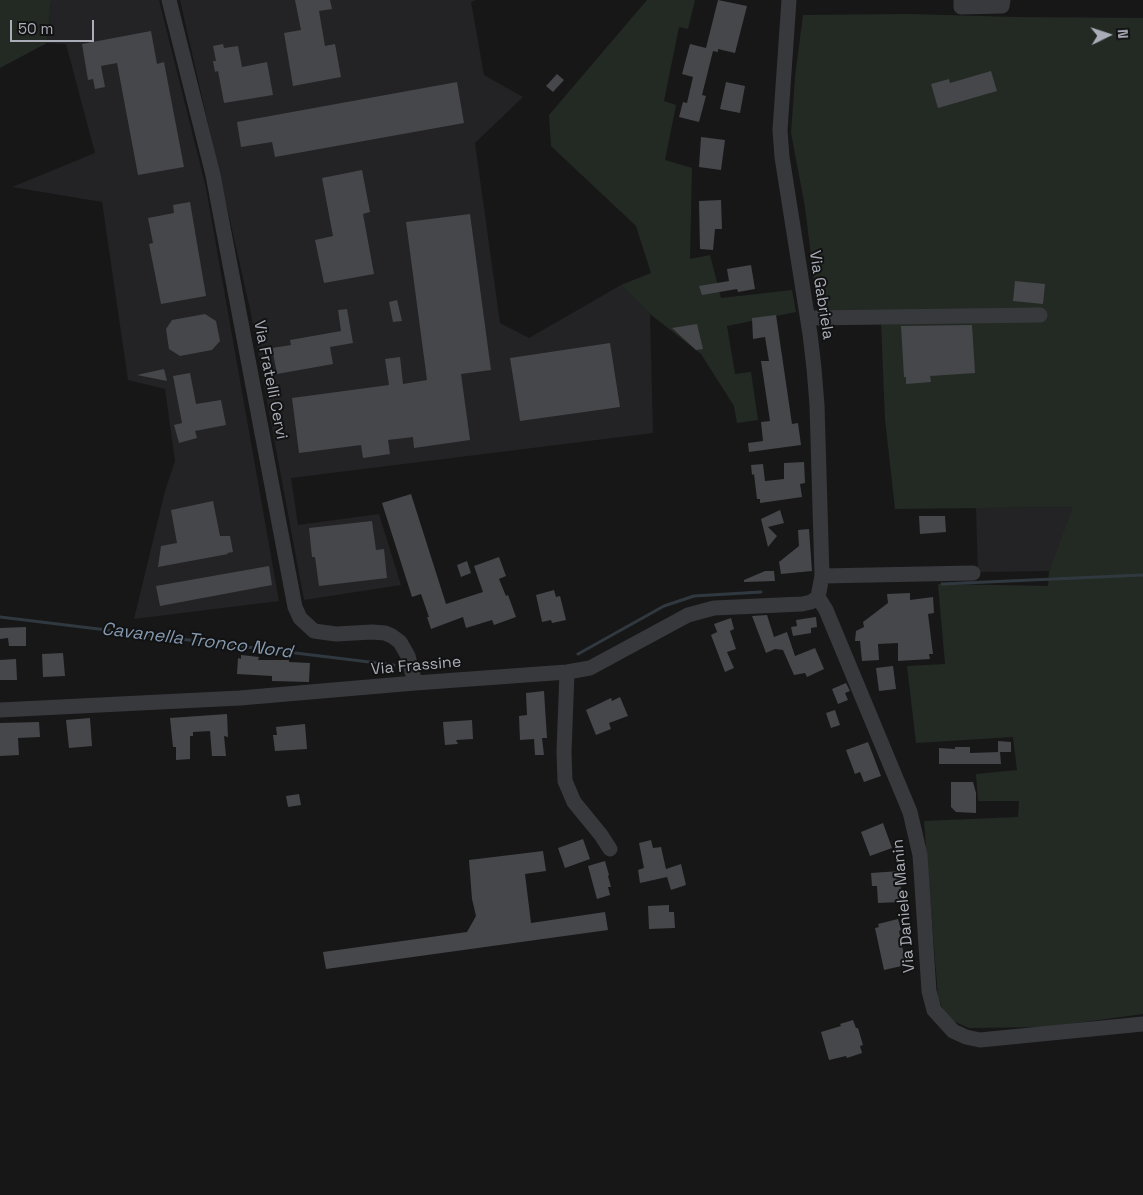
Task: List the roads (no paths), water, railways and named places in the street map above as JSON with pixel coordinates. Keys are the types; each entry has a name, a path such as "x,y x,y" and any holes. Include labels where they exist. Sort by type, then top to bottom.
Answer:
{"street":[{"name":"Via Fratelli Cervi","path":"169,0 213,175 295,607 300,618 314,630 336,634 372,632 385,633 392,636 400,642 408,656 414,683"},
{"name":"Via Gabriela","path":"789,0 780,130 782,157 808,318 817,405 822,576 818,597"},
{"path":"961,0 961,6 1002,6 1002,0"},
{"path":"808,318 1040,315"},
{"path":"822,576 973,573"},
{"name":"Via Frassine","path":"0,710 240,698 567,672 590,668 696,613 714,608 802,604 811,602 818,597"},
{"name":"Via Daniele Manin","path":"818,597 826,610 910,812 920,855 929,992 934,1010 953,1032 980,1040 1143,1024"},
{"path":"567,672 564,752 565,781 574,802 601,835 610,850"}],"waterway":[{"name":"Cavanella Tronco Nord","path":"942,584 1143,575"},
{"name":"Cavanella Tronco Nord","path":"578,654 664,606 694,596 761,592"},
{"name":"Cavanella Tronco Nord","path":"0,617 394,665"}]}
